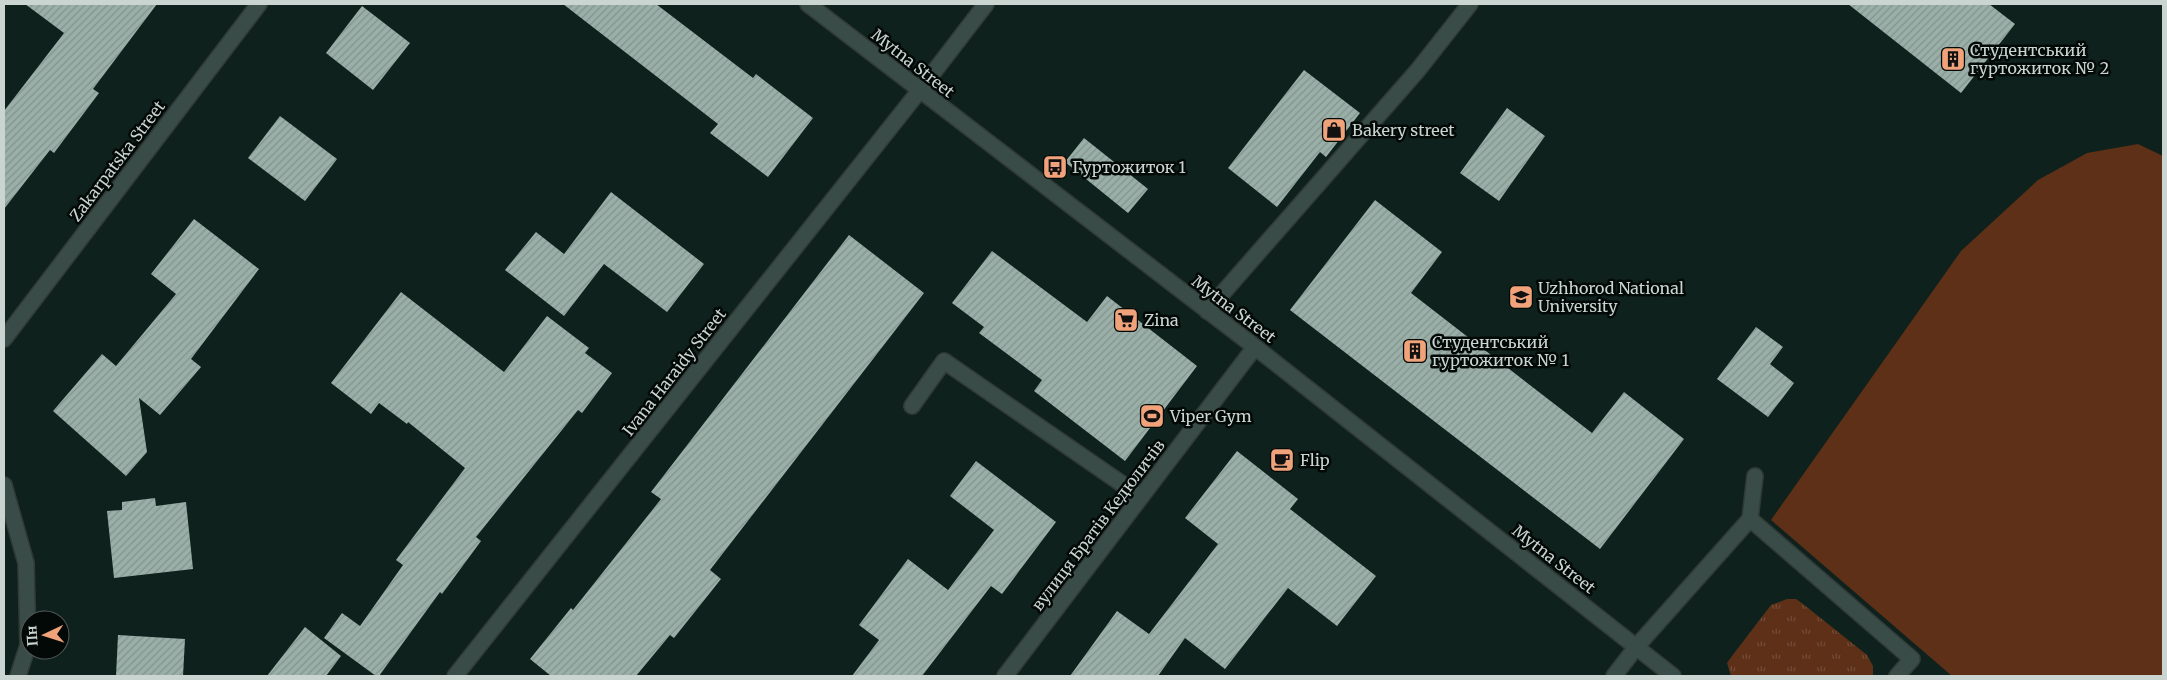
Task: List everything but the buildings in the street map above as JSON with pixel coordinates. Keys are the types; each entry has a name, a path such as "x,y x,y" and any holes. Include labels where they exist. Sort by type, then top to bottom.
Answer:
{"street":[{"name":"Zakarpatska Street","path":"4,339 259,4"},
{"name":"Mytna Street","path":"808,4 1255,347 1674,676"},
{"name":"Ivana Haraidy Street","path":"456,676 986,4"},
{"path":"1207,311 1418,70 1470,4"},
{"name":"вулиця Братів Кедюличів","path":"1005,676 1255,347"},
{"path":"912,406 944,360 1141,497"},
{"path":"1614,676 1637,646 1750,519 1755,476"},
{"path":"4,485 26,563 28,645 18,676"},
{"path":"1750,519 1912,659 1897,676"}],"green space":[{"path":"2138,144 2163,156 2163,676 1952,676 1771,520 1961,251 2038,180 2087,153"},
{"path":"1787,599 1796,599 1867,655 1873,666 1873,676 1731,676 1727,663 1732,656 1771,605"}],"place":[{"name":"Студентський гуртожиток № 2","path":"1953,59"},
{"name":"Bakery street","path":"1334,130"},
{"name":"Гуртожиток 1","path":"1055,167"},
{"name":"Uzhhorod National University","path":"1521,297"},
{"name":"Zina","path":"1126,320"},
{"name":"Студентський гуртожиток № 1","path":"1415,351"},
{"name":"Viper Gym","path":"1152,416"},
{"name":"Flip","path":"1282,460"}]}
